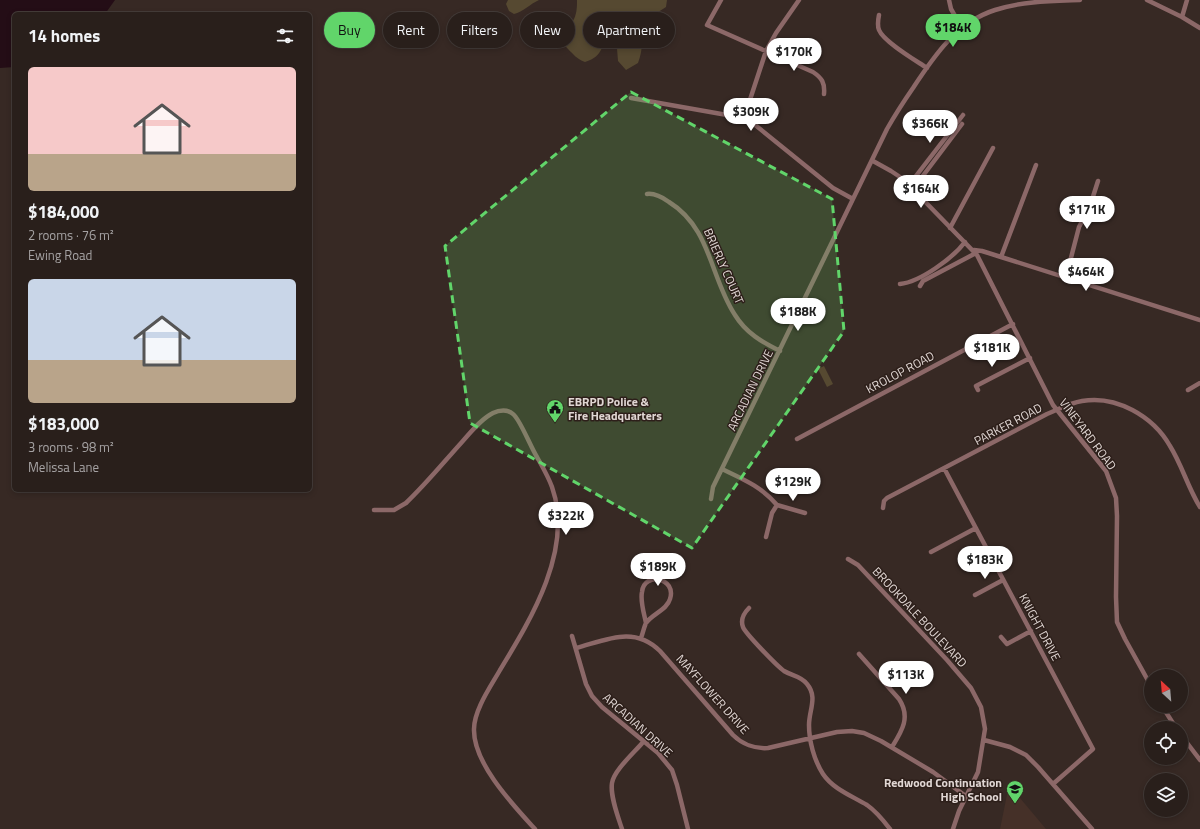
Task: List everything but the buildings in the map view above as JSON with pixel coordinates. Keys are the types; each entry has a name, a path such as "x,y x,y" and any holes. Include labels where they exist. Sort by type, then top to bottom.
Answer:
{"street":[{"path":"720,0 707,25 817,75 824,82 824,94"},
{"path":"744,118 766,51 776,33 799,0"},
{"path":"949,0 951,9 962,28"},
{"name":"ARCADIAN DRIVE","path":"711,499 713,487 894,116 927,68 946,43 962,28 979,17 995,10 1032,2 1080,0"},
{"path":"1147,0 1182,17 1200,28"},
{"path":"1182,17 1187,0"},
{"path":"879,15 878,25 882,35 889,42 927,68"},
{"path":"630,98 744,118 760,128 832,188 853,199"},
{"path":"911,187 963,114"},
{"path":"911,187 962,124"},
{"path":"950,228 993,148"},
{"path":"872,161 891,171 911,187 975,252 1001,257 1200,320"},
{"path":"1001,257 1036,165"},
{"path":"1066,277 1080,227 1090,206 1098,181"},
{"name":"BRIERLY COURT","path":"647,194 653,194 664,198 677,207 688,218 701,236 729,304 736,317 756,338 780,351"},
{"path":"900,284 910,282 940,266 955,255 965,242"},
{"path":"920,286 923,280 975,252"},
{"name":"VINEYARD ROAD","path":"975,252 983,264 1050,400 1106,471 1116,498 1118,516 1116,597 1117,622 1125,640 1144,674"},
{"name":"KROLOP ROAD","path":"797,438 1013,324"},
{"path":"978,390 976,386 1030,358"},
{"path":"1188,390 1200,383"},
{"name":"PARKER ROAD","path":"883,508 884,501 887,498 1056,409 1082,401 1097,400 1111,402 1125,407 1144,417 1158,429 1170,444 1200,507"},
{"path":"374,510 394,510 406,504 474,429 487,417 497,411 506,410 517,417 532,449 547,474 555,499 558,522 556,544 552,561 539,598 520,636 483,701 475,719 474,726 474,735 477,748 488,770 509,800 535,829"},
{"name":"KNIGHT DRIVE","path":"944,468 1093,749 1053,784"},
{"path":"722,469 766,493 777,506 806,513"},
{"path":"766,537 772,513 777,506"},
{"path":"931,552 976,528"},
{"name":"BROOKDALE BOULEVARD","path":"848,559 858,565 936,647 971,688 978,700 983,715 985,729 978,772 959,811 953,829"},
{"path":"641,638 646,623 642,595 643,587 650,580 661,579 668,584 671,591 671,597 665,606 646,623"},
{"path":"975,595 1003,580"},
{"path":"749,608 744,613 742,618 742,623 746,633 784,670 802,678 810,688 813,701 809,722 817,764 826,778 839,789 873,810 881,817 890,829"},
{"path":"1001,637 1007,644 1031,631"},
{"name":"ARCADIAN DRIVE","path":"572,636 586,684 592,696 597,702 665,760 672,770 688,829"},
{"name":"MAYFLOWER DRIVE","path":"576,648 618,637 632,636 641,638 652,643 660,651 733,735 740,741 753,747 763,748 830,733 852,731 870,735 933,772 966,796"},
{"path":"859,654 899,699 903,708 905,716 904,724 892,747"},
{"path":"984,740 1010,747 1026,755 1038,766 1092,829"},
{"path":"622,829 612,789 612,781 617,772 644,741"},
{"path":"1188,744 1200,760"}],"highlighted area":[{"path":"631,92 832,199 844,331 692,548 470,423 445,246"}],"shaded area":[{"path":"0,0 115,0 106,12 12,12 12,67 0,68"},
{"path":"508,0 539,0 514,14 509,11 506,4"},
{"path":"577,0 667,0 666,7 658,12 583,12 583,48 602,48 596,56 585,62 576,57 567,48 575,48"},
{"path":"617,48 641,48 638,63 626,70 618,61"},
{"path":"824,366 833,384 827,387 818,369"},
{"name":"Redwood Continuation High School","path":"1009,785 1046,829 1000,829"}],"place":[{"name":"EBRPD Police & Fire Headquarters","path":"555,423"},
{"name":"Redwood Continuation High School","path":"1015,804"}]}
